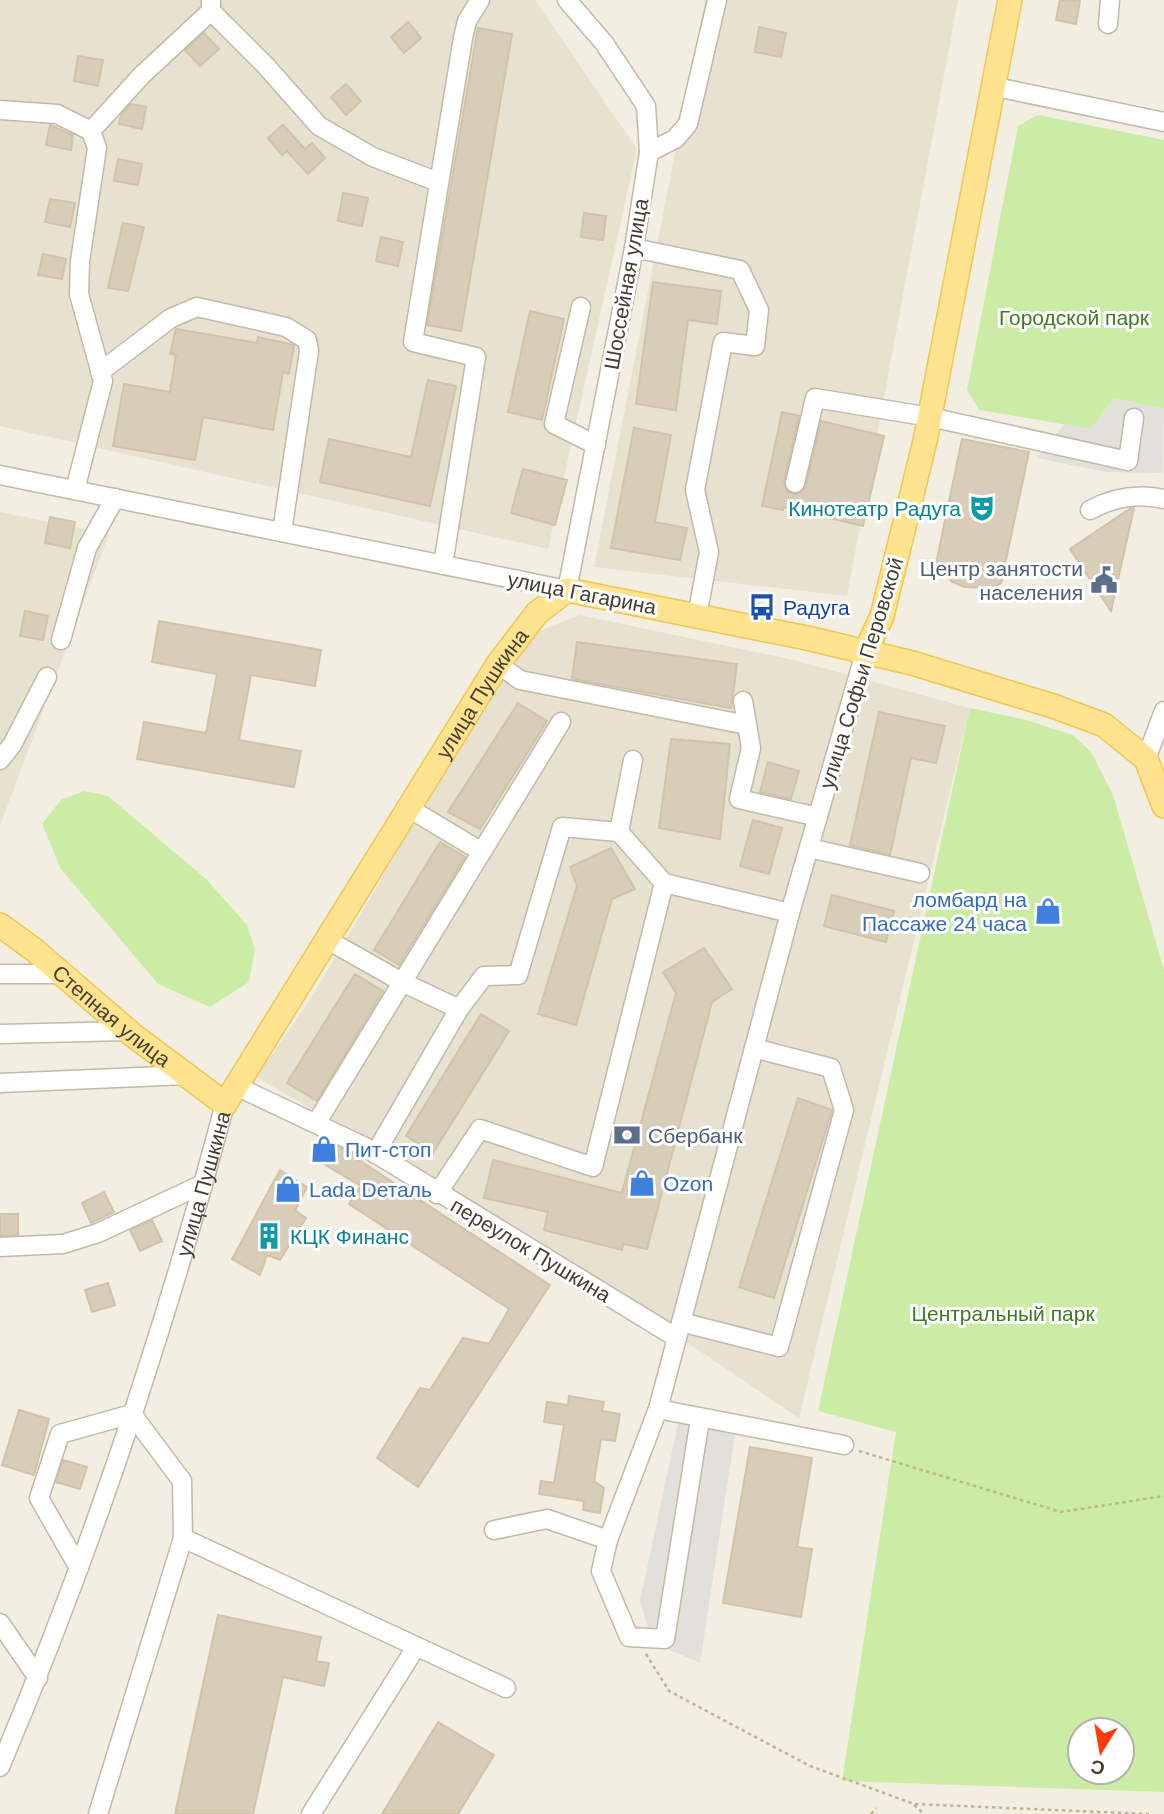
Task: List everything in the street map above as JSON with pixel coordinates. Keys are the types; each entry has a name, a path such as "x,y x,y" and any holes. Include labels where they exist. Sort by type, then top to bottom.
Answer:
{"main road":[{"name":"улица Софьи Перовской","path":"865,653 882,616 930,417 996,87 1010,0"},
{"name":"улица Гагарина","path":"567,590 912,663 1066,710 1104,725 1146,759"},
{"name":"улица Пушкина","path":"231,1095 498,664 537,613 567,590"},
{"path":"1146,759 1164,806"},
{"name":"Степная улица","path":"0,925 128,1031 186,1075 231,1095"}],"street":[{"path":"443,565 476,357 413,342 463,38 467,22 480,0"},
{"name":"Шоссейная улица","path":"567,0 604,43 646,106 649,152 634,248 567,590"},
{"path":"649,152 675,139 688,124 717,0"},
{"path":"1108,24 1110,0"},
{"path":"91,131 211,6 319,126 373,158 438,183"},
{"path":"996,87 1164,122"},
{"path":"0,110 57,114 91,131 97,148 80,261 79,293 103,381 75,490"},
{"path":"634,248 740,270 759,310 755,346 723,342 695,490 709,552 697,617"},
{"path":"100,372 171,318 197,307 286,327 307,340 309,351 282,532"},
{"path":"581,307 554,424 596,445"},
{"path":"795,483 815,398 930,417 1128,461 1135,418"},
{"name":"улица Гагарина","path":"0,475 567,590"},
{"path":"1090,510 1112,498 1151,496 1164,499"},
{"path":"61,640 87,548 115,498"},
{"name":"улица Софьи Перовской","path":"636,1637 629,1637 600,1571 608,1540 658,1409 790,913 865,653"},
{"path":"498,664 520,680 747,725"},
{"path":"0,760 12,746 47,677"},
{"path":"743,701 751,748 739,799 818,817"},
{"path":"1146,759 1164,711"},
{"path":"317,1122 561,722"},
{"path":"620,832 633,760"},
{"path":"407,807 482,852"},
{"path":"375,1154 459,1009 484,976 518,975 562,827 620,832 664,883 790,913"},
{"path":"809,848 920,873"},
{"path":"438,1194 480,1129 593,1167 664,883"},
{"path":"326,939 402,982 459,1009"},
{"path":"0,974 62,974"},
{"path":"0,1034 128,1031"},
{"name":"переулок Пушкина","path":"231,1095 317,1122 375,1154 438,1194 679,1330 779,1347 844,1110 831,1068 754,1048"},
{"path":"0,1083 186,1075"},
{"name":"улица Пушкина","path":"0,1767 38,1678 132,1414 231,1095"},
{"path":"0,1247 63,1244 98,1233 203,1184"},
{"path":"658,1409 850,1448"},
{"path":"79,1568 39,1498 60,1434 132,1414 182,1481 184,1538 98,1814"},
{"path":"636,1637 665,1639 700,1419"},
{"path":"494,1530 547,1519 608,1540"},
{"path":"184,1538 506,1688"},
{"path":"0,1623 38,1678"},
{"path":"311,1814 416,1647"}],"path":[{"path":"850,1448 1061,1512 1164,1496"},
{"path":"636,1637 669,1691 810,1766 914,1804 1149,1814"},
{"path":"914,1804 924,1814"},
{"path":"871,1814 876,1808"}],"shaded area":[{"path":"0,0 535,0 637,149 548,549 0,426"},
{"path":"705,0 958,0 847,596 594,567"},
{"path":"1114,398 1164,409 1163,473 1105,472 1037,458 1064,424 1091,429"},
{"path":"0,512 109,534 0,826"},
{"path":"579,615 794,660 970,708 799,1418 521,1230 256,1077 310,1000 523,638"},
{"path":"679,1419 735,1434 700,1663 652,1642 640,1601"}],"green space":[{"name":"Городской парк","path":"1038,115 1164,140 1164,409 1114,398 1091,429 979,410 967,390 1018,126"},
{"name":"Центральный парк","path":"970,708 1026,720 1073,735 1091,752 1113,795 1164,970 1164,1792 842,1781 896,1432 818,1411"},
{"path":"84,791 108,796 206,879 247,925 255,949 249,982 210,1007 158,984 61,869 42,824 61,800"}],"building":[{"path":"1060,0 1080,1 1076,24 1056,20"},
{"path":"408,22 421,38 404,53 391,37"},
{"path":"759,27 786,33 781,57 755,52"},
{"path":"478,28 512,34 461,331 427,325"},
{"path":"204,33 219,49 200,66 185,50"},
{"path":"78,56 103,60 98,86 74,81"},
{"path":"346,84 361,101 346,115 331,97"},
{"path":"131,104 146,107 142,129 119,124 121,115"},
{"path":"50,125 73,135 71,150 46,145"},
{"path":"283,125 305,149 312,143 325,158 308,174 287,151 282,155 268,138"},
{"path":"118,159 142,164 138,185 114,181"},
{"path":"343,193 368,198 362,226 338,221"},
{"path":"50,199 75,203 70,227 45,222"},
{"path":"584,213 606,216 603,240 581,237"},
{"path":"123,223 144,227 128,291 108,288"},
{"path":"381,237 403,242 398,266 376,261"},
{"path":"43,254 66,259 62,279 38,275"},
{"path":"653,282 721,291 717,324 688,320 676,410 636,404"},
{"path":"530,311 564,319 542,420 508,412"},
{"path":"176,329 257,343 258,337 294,345 289,374 283,372 273,430 203,417 195,460 113,446 124,384 170,392 176,355 170,354"},
{"path":"428,380 456,386 430,506 320,482 329,439 411,457"},
{"path":"782,412 799,416 784,481 787,491 793,494 803,491 806,486 821,421 884,436 863,526 783,507 783,510 762,506"},
{"path":"634,428 671,435 655,522 687,528 680,560 611,548"},
{"name":"Кинотеатр Радуга","path":"962,439 1029,452 1001,583 991,588 965,587 952,582 936,564"},
{"path":"523,469 567,480 555,525 511,513"},
{"name":"Центр занятости населения","path":"1134,508 1111,611 1070,549"},
{"path":"50,517 75,522 70,548 45,543"},
{"path":"25,611 48,616 43,640 20,636"},
{"path":"159,621 321,650 315,686 251,675 239,740 301,751 294,787 137,759 144,722 206,733 217,674 152,662"},
{"path":"577,642 737,664 731,708 572,679"},
{"path":"518,703 547,721 480,829 448,812"},
{"path":"879,712 945,726 936,763 911,758 890,855 850,845"},
{"path":"671,739 730,744 720,839 659,828"},
{"path":"768,762 799,771 791,799 760,792"},
{"path":"753,820 782,828 769,874 740,866"},
{"path":"440,842 465,857 399,965 374,950"},
{"path":"611,848 635,889 612,899 576,1025 538,1014 577,886 570,867"},
{"path":"832,895 894,911 886,942 824,926"},
{"path":"704,948 732,989 712,1002 647,1249 623,1244 622,1250 544,1230 548,1212 484,1198 493,1160 622,1193 676,993 663,972"},
{"path":"355,974 383,991 317,1101 287,1083"},
{"path":"481,1014 509,1031 433,1153 406,1136"},
{"path":"798,1098 832,1110 774,1298 739,1287"},
{"path":"328,1142 360,1157 359,1160 550,1285 418,1487 377,1458 420,1388 430,1390 463,1338 489,1344 509,1309 349,1204 361,1186 315,1159"},
{"name":"КЦК Финанс","path":"280,1170 307,1187 295,1210 306,1218 280,1260 267,1255 260,1275 232,1259"},
{"path":"104,1192 114,1212 91,1223 82,1203"},
{"path":"0,1214 18,1214 18,1235 0,1236"},
{"path":"152,1220 162,1241 140,1251 130,1230"},
{"path":"108,1283 115,1305 92,1312 85,1290"},
{"path":"569,1396 604,1402 602,1411 620,1414 615,1441 601,1439 594,1481 604,1488 600,1513 583,1510 584,1501 539,1494 541,1481 554,1483 564,1425 544,1422 547,1402 568,1405"},
{"path":"19,1410 49,1419 34,1475 2,1465"},
{"path":"750,1447 812,1458 797,1547 812,1549 801,1617 723,1603"},
{"path":"63,1460 87,1467 80,1489 56,1482"},
{"path":"218,1615 321,1637 316,1661 329,1663 324,1686 283,1677 253,1814 175,1814"},
{"path":"438,1722 494,1755 458,1814 382,1814"}],"place":[{"name":"Кинотеатр Радуга","path":"982,508"},
{"name":"Центр занятости населения","path":"1104,580"},
{"name":"Радуга","path":"762,607"},
{"name":"ломбард на Пассаже 24 часа","path":"1048,911"},
{"name":"Сбербанк","path":"627,1135"},
{"name":"Пит-стоп","path":"324,1149"},
{"name":"Ozon","path":"642,1183"},
{"name":"Lada Dеталь","path":"288,1189"},
{"name":"КЦК Финанс","path":"269,1236"}]}
